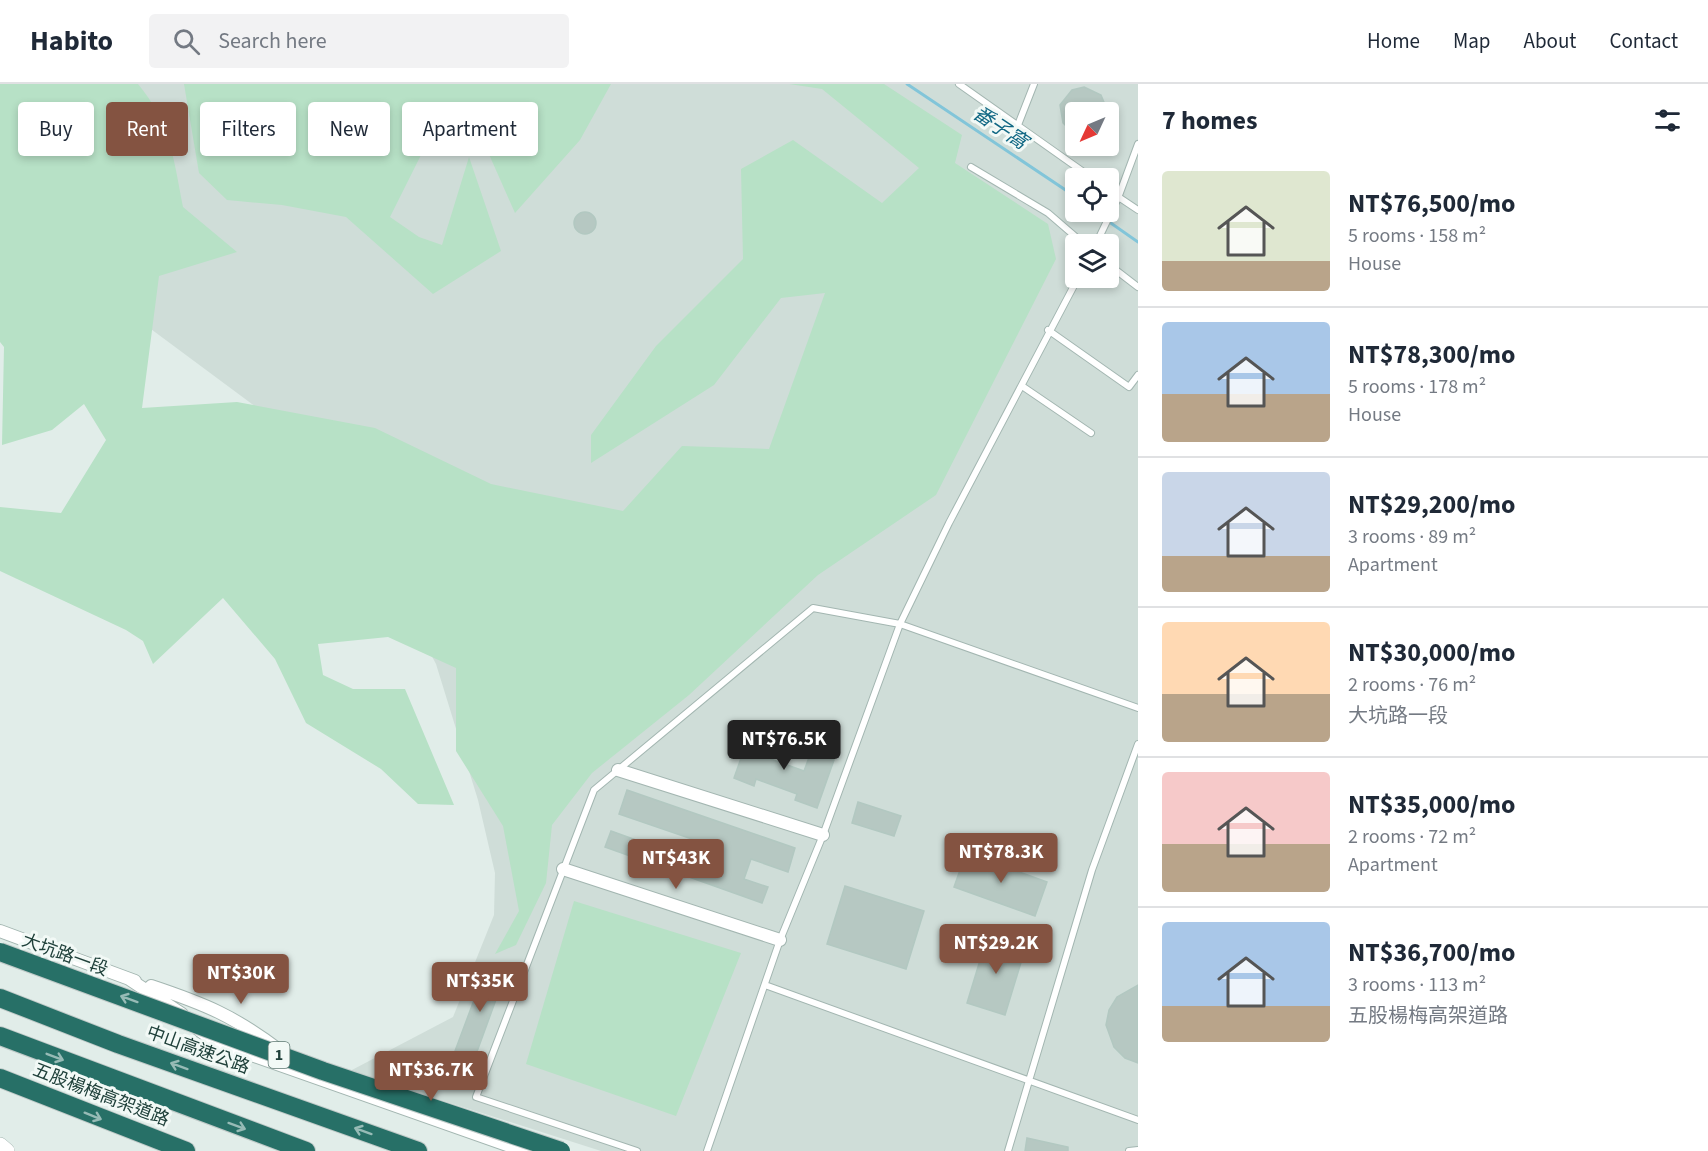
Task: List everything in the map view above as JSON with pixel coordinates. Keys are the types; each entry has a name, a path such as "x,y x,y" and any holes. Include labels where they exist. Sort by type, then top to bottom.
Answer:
{"highway":[{"name":"1","path":"0,952 323,1071 561,1151"},
{"name":"中山高速公路","path":"0,998 118,1044 418,1151"},
{"path":"0,1036 306,1151"},
{"name":"五股楊梅高架道路","path":"0,1078 186,1151"}],"street":[{"path":"618,770 823,835"},
{"path":"563,869 780,940"},
{"name":"大坑路一段","path":"0,931 215,1009 328,1082"},
{"name":"大坑路一段","path":"129,979 159,997 213,1040 524,1151"},
{"path":"0,1145 7,1151"}],"lane":[{"path":"959,84 1078,168"},
{"path":"1018,125 1034,84"},
{"path":"1119,195 1138,144"},
{"path":"971,167 1048,213 1072,234"},
{"path":"1119,199 1138,210"},
{"path":"1119,272 1138,287"},
{"path":"707,1151 780,940 823,835 900,624 949,523 1022,386 1048,330 1072,288"},
{"path":"1048,330 1129,387 1138,375"},
{"path":"1022,386 1091,433"},
{"path":"637,1151 476,1096 594,790 813,608 900,624 1138,708"},
{"path":"1008,1151 1092,870 1138,744"},
{"path":"765,986 1138,1120"},
{"path":"1129,1151 1138,1150"}],"shaded area":[{"path":"0,84 1138,84 1138,1151 601,1151 350,1071 453,1017 494,915 495,873 478,800 436,664 329,461 132,315 41,156 94,156 94,102 18,102 18,116"}],"green space":[{"path":"0,84 138,84 151,102 106,102 106,156 173,156 183,207 237,252 159,276 142,408 237,402 375,428 491,484 623,511 682,446 769,449 825,293 781,298 714,385 591,463 591,435 656,346 743,259 741,169 793,140 882,203 919,168 822,89 789,84 884,84 962,135 955,163 1048,224 1056,259 936,495 818,575 689,695 592,773 552,825 546,883 516,945 495,954 519,911 503,826 456,751 456,668 388,637 318,644 323,675 353,689 405,689 454,805 418,804 381,769 306,723 275,659 223,598 153,664 143,641 126,630 0,571 0,507 61,513 106,440 84,404 52,430 2,445 4,347 0,342"},
{"path":"184,84 611,84 580,140 515,213 490,156 538,156 538,102 402,102 402,156 420,156 390,217 419,237 442,245 469,157 501,251 433,294 346,217 282,205 227,200 199,173"},
{"path":"574,901 741,953 676,1116 526,1064"}],"building":[{"path":"1084,87 1101,95 1104,102 1065,102 1065,125 1060,105 1072,90"},
{"path":"581,212 589,212 596,219 596,227 589,234 581,234 574,227 574,219"},
{"path":"751,730 772,738 765,757 804,771 811,752 834,760 817,808 795,800 797,794 756,779 754,786 734,778"},
{"path":"627,790 795,848 788,872 751,859 744,879 768,887 762,903 605,847 611,831 686,858 692,839 619,814"},
{"path":"858,802 901,816 894,836 852,823"},
{"path":"966,853 1047,882 1035,916 954,887"},
{"path":"845,886 924,911 906,969 827,944"},
{"path":"988,934 1026,946 1005,1015 967,1003"},
{"path":"486,968 505,975 475,1057 455,1051"},
{"path":"1138,985 1138,1063 1125,1058 1114,1047 1106,1025 1109,1010 1117,997"},
{"path":"1027,1138 1068,1147 1068,1151 1025,1151"}],"waterway":[{"name":"番子窩","path":"907,84 1065,190"},
{"name":"番子窩","path":"1109,222 1138,242"}]}
